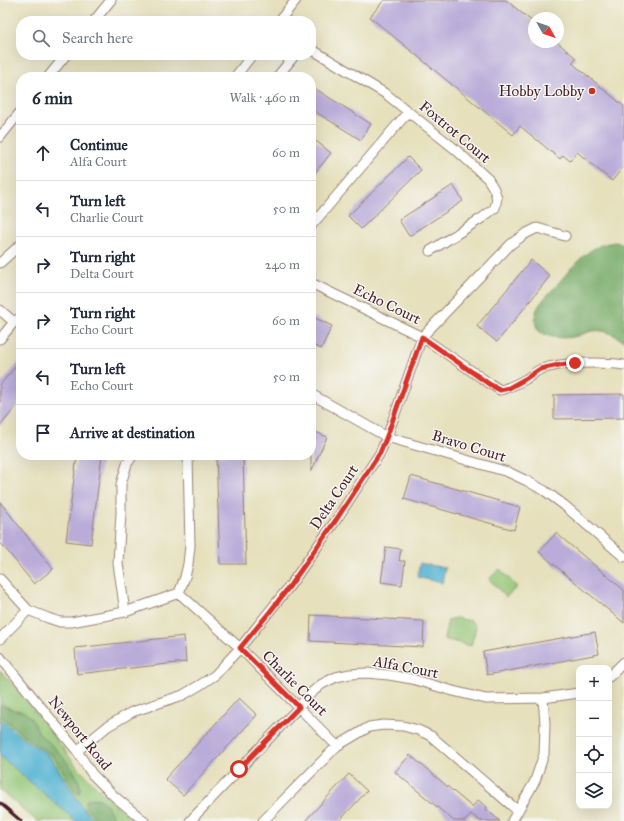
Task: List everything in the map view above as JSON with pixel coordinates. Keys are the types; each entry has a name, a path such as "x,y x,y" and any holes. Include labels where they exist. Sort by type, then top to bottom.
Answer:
{"street":[{"path":"98,16 111,0"},
{"path":"283,16 296,0"},
{"name":"Foxtrot Court","path":"316,52 386,94 475,166 488,179 494,189 497,198 495,208 430,251"},
{"path":"52,72 62,60"},
{"path":"239,72 248,60"},
{"path":"281,72 291,60"},
{"path":"316,220 408,112"},
{"path":"0,137 16,117"},
{"name":"Delta Court","path":"77,751 108,726 132,712 183,695 215,675 240,648 289,587 336,520 380,453 422,337 511,244 525,234 537,228 565,236"},
{"path":"0,263 16,249"},
{"name":"Echo Court","path":"316,285 422,337 489,384 500,390 509,388 540,369 559,365 575,363 624,364"},
{"path":"0,310 16,319"},
{"path":"0,339 16,322"},
{"name":"Bravo Court","path":"316,397 387,436 508,472 527,481 545,491 564,505 624,557"},
{"path":"125,612 118,563 121,484 130,460"},
{"path":"0,579 28,610 60,622 71,622 125,612 179,593 187,571 190,546 188,460"},
{"name":"Charlie Court","path":"179,593 240,648 337,746"},
{"path":"0,639 28,610"},
{"name":"Newport Road","path":"0,658 77,751 92,774 114,796 144,821"},
{"path":"612,674 624,662"},
{"name":"Alfa Court","path":"190,821 311,693 322,684 336,677 366,673 389,675 412,679 486,699 543,698 576,693"},
{"path":"512,821 535,781 544,754 545,724 543,698"},
{"path":"263,821 337,746 369,727 383,724 404,726 431,736 518,811"}],"green space":[{"path":"616,242 624,245 624,341 602,331 587,332 569,338 554,337 541,333 537,328 535,319 537,308 542,301 574,265 589,252 608,243"},
{"path":"500,569 517,587 506,597 489,579"},
{"path":"456,618 471,621 476,627 471,646 444,639 448,620"},
{"path":"0,670 45,724 77,767 111,801 134,821 37,821 0,790"},
{"path":"3,705 11,709 24,712 28,715 40,734 52,745 74,771 81,788 79,793 75,792 54,757 29,740 0,715 0,706"},
{"path":"95,798 103,801 117,821 99,821 86,808 85,803 88,799"}],"water":[{"path":"420,563 445,568 442,583 417,577"},
{"path":"0,719 25,740 46,753 53,761 85,811 97,821 76,821 0,756"}],"building":[{"path":"384,0 506,0 528,18 528,48 564,48 576,58 572,63 624,106 624,166 612,181 577,152 570,161 563,155 560,159 520,126 513,135 370,17"},
{"path":"316,89 371,124 361,140 316,112"},
{"path":"316,141 331,153 316,172"},
{"path":"408,157 421,170 361,229 348,216"},
{"path":"453,185 463,201 409,236 399,220"},
{"path":"531,260 550,276 497,342 477,326"},
{"path":"316,318 332,326 321,349 316,346"},
{"path":"16,366 16,407 0,426 0,385"},
{"path":"624,394 624,418 554,419 554,395"},
{"path":"316,432 327,437 311,472 311,460 316,460"},
{"path":"76,460 101,460 91,544 66,541"},
{"path":"216,460 243,460 246,564 220,564"},
{"path":"411,476 520,507 514,530 404,499"},
{"path":"0,502 53,569 34,584 0,542"},
{"path":"556,533 624,590 624,623 539,552"},
{"path":"386,547 401,549 399,561 405,561 402,585 381,582"},
{"path":"311,615 424,621 423,647 310,641"},
{"path":"595,632 599,654 487,675 483,652"},
{"path":"184,636 186,662 77,674 75,648"},
{"path":"239,698 257,715 183,795 165,779"},
{"path":"410,755 472,807 478,800 500,821 480,821 471,814 465,821 454,821 395,772"},
{"path":"349,774 367,791 339,821 305,821"}],"railway":[{"path":"0,803 21,821"}],"place":[{"name":"Hobby Lobby","path":"592,91"}],"route":[{"path":"239,769 299,707 240,648 289,587 336,520 380,453 422,337 489,384 500,390 509,388 540,369 575,363"}]}
